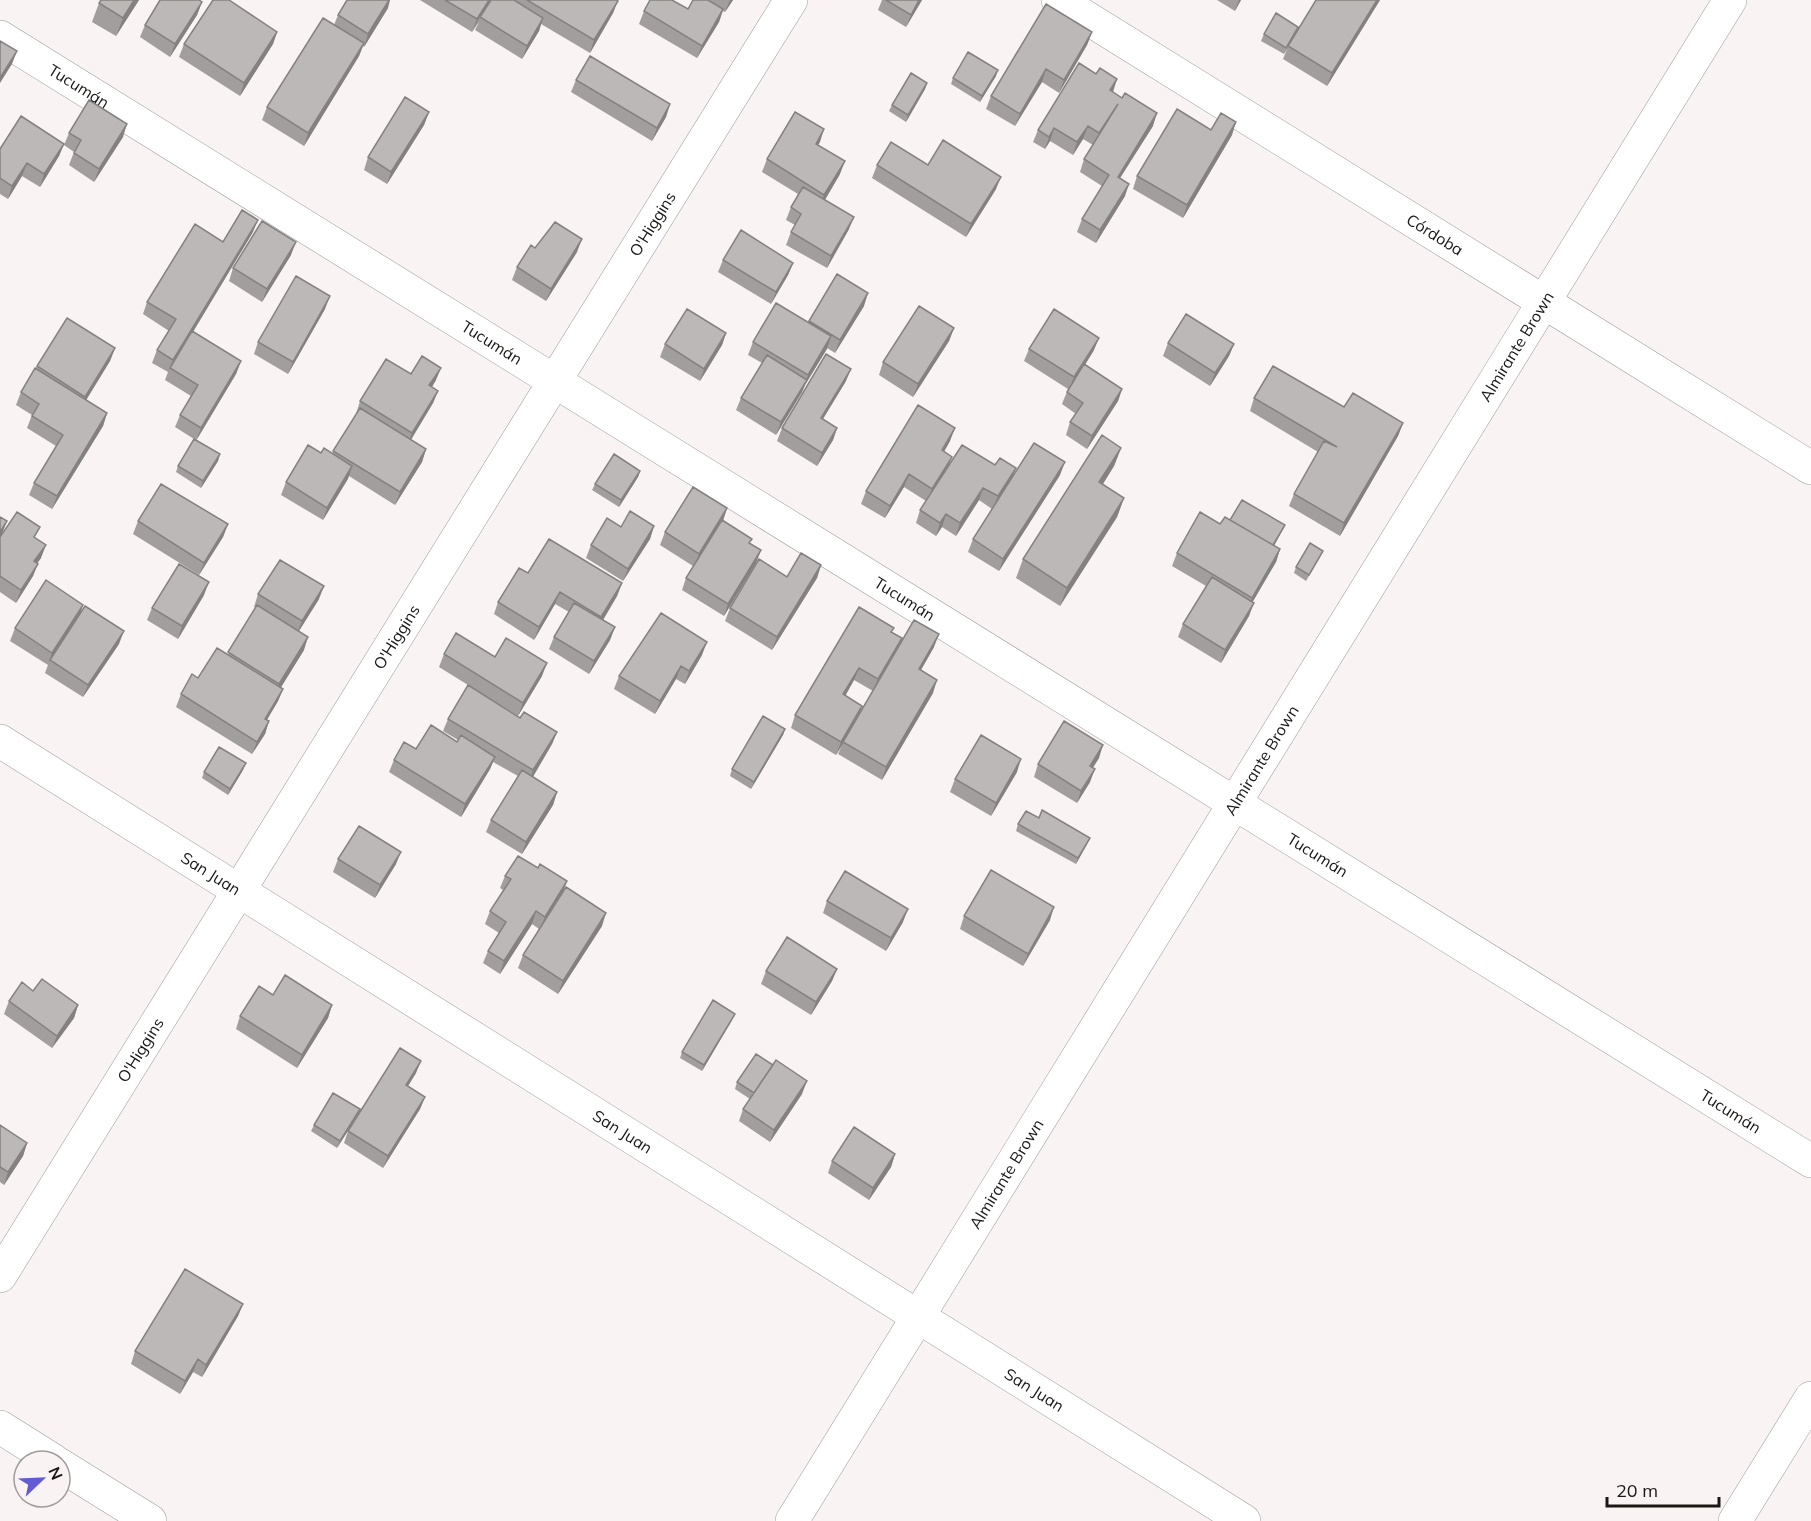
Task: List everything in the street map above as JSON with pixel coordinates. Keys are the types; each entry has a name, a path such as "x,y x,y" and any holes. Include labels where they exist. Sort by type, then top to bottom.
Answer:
{"street":[{"name":"O'Higgins","path":"0,1276 791,0"},
{"name":"Córdoba","path":"1058,0 1811,468"},
{"name":"Almirante Brown","path":"792,1521 1730,0"},
{"name":"Tucumán","path":"0,37 1811,1161"},
{"name":"San Juan","path":"0,741 1244,1521"},
{"path":"1736,1521 1811,1398"},
{"path":"0,1427 35,1449"},
{"path":"72,1472 150,1521"}],"building":[{"path":"101,0 134,0 123,18 99,3"},
{"path":"160,0 199,0 202,2 175,44 145,25"},
{"path":"213,0 229,0 277,32 244,83 184,44"},
{"path":"347,0 389,0 368,34 338,15"},
{"path":"445,0 489,0 477,19"},
{"path":"491,0 514,0 543,18 527,46 480,17"},
{"path":"527,0 616,0 618,1 594,40"},
{"path":"650,0 672,0 688,9 693,0 708,0 723,9 702,46 644,11"},
{"path":"886,0 919,0 911,15"},
{"path":"1316,0 1377,0 1332,73 1288,46"},
{"path":"1046,4 1092,32 1064,80 1046,69 1020,114 991,96"},
{"path":"1276,13 1298,27 1286,48 1264,34"},
{"path":"323,18 364,43 308,133 267,107"},
{"path":"0,41 17,51 0,78"},
{"path":"968,52 998,70 982,96 953,78"},
{"path":"590,56 670,104 657,128 576,80"},
{"path":"1079,63 1096,74 1100,68 1117,79 1110,90 1122,98 1125,93 1157,113 1118,177 1129,184 1100,230 1082,219 1109,175 1084,159 1118,104 1099,133 1088,126 1077,142 1054,128 1049,137 1038,130"},
{"path":"911,73 927,83 908,115 892,105"},
{"path":"405,97 429,112 391,172 368,157"},
{"path":"89,100 127,124 99,169 74,153 81,140 69,133"},
{"path":"1177,109 1211,130 1221,113 1236,122 1187,205 1137,176"},
{"path":"795,112 824,129 816,144 845,161 824,195 767,159"},
{"path":"21,116 64,144 44,174 27,163 12,186 0,178 0,149"},
{"path":"943,140 1001,177 971,224 877,165 891,142 928,165"},
{"path":"803,187 854,217 831,256 791,232 801,214 791,207"},
{"path":"242,210 258,220 173,360 157,350 176,319 147,302 195,224 223,242"},
{"path":"262,221 296,242 267,289 233,268"},
{"path":"555,222 582,239 551,289 517,267 531,245 535,248"},
{"path":"741,230 793,263 776,292 723,260"},
{"path":"837,274 868,293 840,340 809,321"},
{"path":"296,276 330,296 293,362 258,342"},
{"path":"776,303 831,336 808,375 753,342"},
{"path":"919,306 954,328 918,384 883,362"},
{"path":"687,309 726,333 704,369 665,344"},
{"path":"1054,309 1099,338 1074,377 1029,349"},
{"path":"1186,314 1234,344 1215,373 1168,343"},
{"path":"67,318 115,348 85,397 37,366"},
{"path":"192,331 241,361 201,428 180,415 198,385 170,368"},
{"path":"826,354 851,369 821,418 837,428 822,453 782,428"},
{"path":"767,355 807,380 781,422 741,398"},
{"path":"422,356 441,368 429,385 438,391 412,433 360,401 386,359 411,374"},
{"path":"1084,364 1122,389 1092,436 1070,422 1083,403 1067,392"},
{"path":"1273,366 1344,407 1353,393 1403,423 1344,523 1294,494 1324,441 1337,447 1254,398"},
{"path":"35,368 107,413 57,496 34,483 63,435 32,416 39,404 21,392"},
{"path":"918,405 955,428 942,450 952,457 932,489 909,474 890,506 866,491"},
{"path":"360,408 426,449 400,492 333,451"},
{"path":"1102,435 1121,448 1099,482 1124,498 1067,588 1023,559"},
{"path":"194,439 220,454 203,481 178,466"},
{"path":"1034,443 1065,462 1003,559 973,539"},
{"path":"308,445 321,453 324,448 352,466 327,508 286,482"},
{"path":"962,445 995,465 1000,458 1016,468 998,496 983,488 960,523 946,514 940,523 920,510"},
{"path":"614,454 640,471 621,500 595,484"},
{"path":"161,484 228,524 204,563 138,521"},
{"path":"693,487 727,508 699,554 665,532"},
{"path":"1242,500 1285,525 1273,545 1230,520"},
{"path":"630,511 654,526 628,569 591,545 607,518 621,527"},
{"path":"17,512 40,527 34,537 46,545 34,561 38,564 21,590 0,576 0,537"},
{"path":"1200,512 1220,524 1225,517 1280,549 1252,598 1177,553"},
{"path":"0,517 7,521 0,532"},
{"path":"722,520 752,539 749,543 761,550 728,604 686,578"},
{"path":"549,539 622,583 601,617 560,592 539,627 498,602 519,568 528,573"},
{"path":"1310,543 1323,551 1309,575 1296,567"},
{"path":"801,553 821,565 777,637 730,608 759,559 787,577"},
{"path":"280,560 324,586 302,621 258,594"},
{"path":"179,564 209,582 182,626 152,608"},
{"path":"1212,577 1254,603 1225,650 1183,624"},
{"path":"46,580 83,605 52,653 15,628"},
{"path":"574,603 615,627 594,661 554,637"},
{"path":"257,605 308,637 279,684 228,652"},
{"path":"85,606 124,631 88,685 50,660"},
{"path":"859,607 894,628 891,632 902,638 878,679 859,668 843,694 862,706 841,742 795,715"},
{"path":"661,613 707,642 689,671 681,666 660,701 619,676"},
{"path":"914,620 939,634 919,669 937,680 886,767 843,742"},
{"path":"456,633 495,657 506,638 547,663 523,703 444,654"},
{"path":"217,648 283,689 265,719 269,721 257,742 181,694 192,674 198,678"},
{"path":"468,685 520,718 524,712 557,732 533,770 448,719"},
{"path":"763,716 785,729 754,782 732,769"},
{"path":"1064,721 1103,745 1090,766 1095,769 1081,791 1038,764"},
{"path":"431,725 457,742 461,735 495,757 465,804 394,760 404,742 416,749"},
{"path":"981,735 1021,759 996,803 955,779"},
{"path":"219,747 246,763 230,789 204,772"},
{"path":"522,770 557,792 526,842 491,820"},
{"path":"1042,810 1090,838 1078,858 1018,824 1026,811 1039,818"},
{"path":"359,826 401,852 380,885 338,859"},
{"path":"518,856 538,868 540,864 567,881 545,917 536,911 504,961 488,951 506,922 490,911 511,879 505,876"},
{"path":"991,870 1054,907 1028,954 964,916"},
{"path":"845,871 908,909 891,938 827,901"},
{"path":"566,887 606,913 563,981 523,955"},
{"path":"787,937 837,969 816,1002 766,971"},
{"path":"285,975 332,1005 302,1055 240,1016 259,986 273,995"},
{"path":"42,979 78,1005 57,1036 9,1001 22,982 33,991"},
{"path":"713,1000 735,1014 704,1065 682,1052"},
{"path":"400,1048 421,1061 406,1085 425,1097 388,1156 348,1131"},
{"path":"756,1054 773,1065 754,1093 737,1082"},
{"path":"776,1060 807,1081 774,1130 743,1109"},
{"path":"333,1093 360,1109 340,1141 314,1125"},
{"path":"0,1125 27,1143 8,1172 0,1167"},
{"path":"854,1127 895,1154 873,1188 832,1161"},
{"path":"185,1269 243,1304 206,1365 198,1359 185,1381 135,1351"}]}
